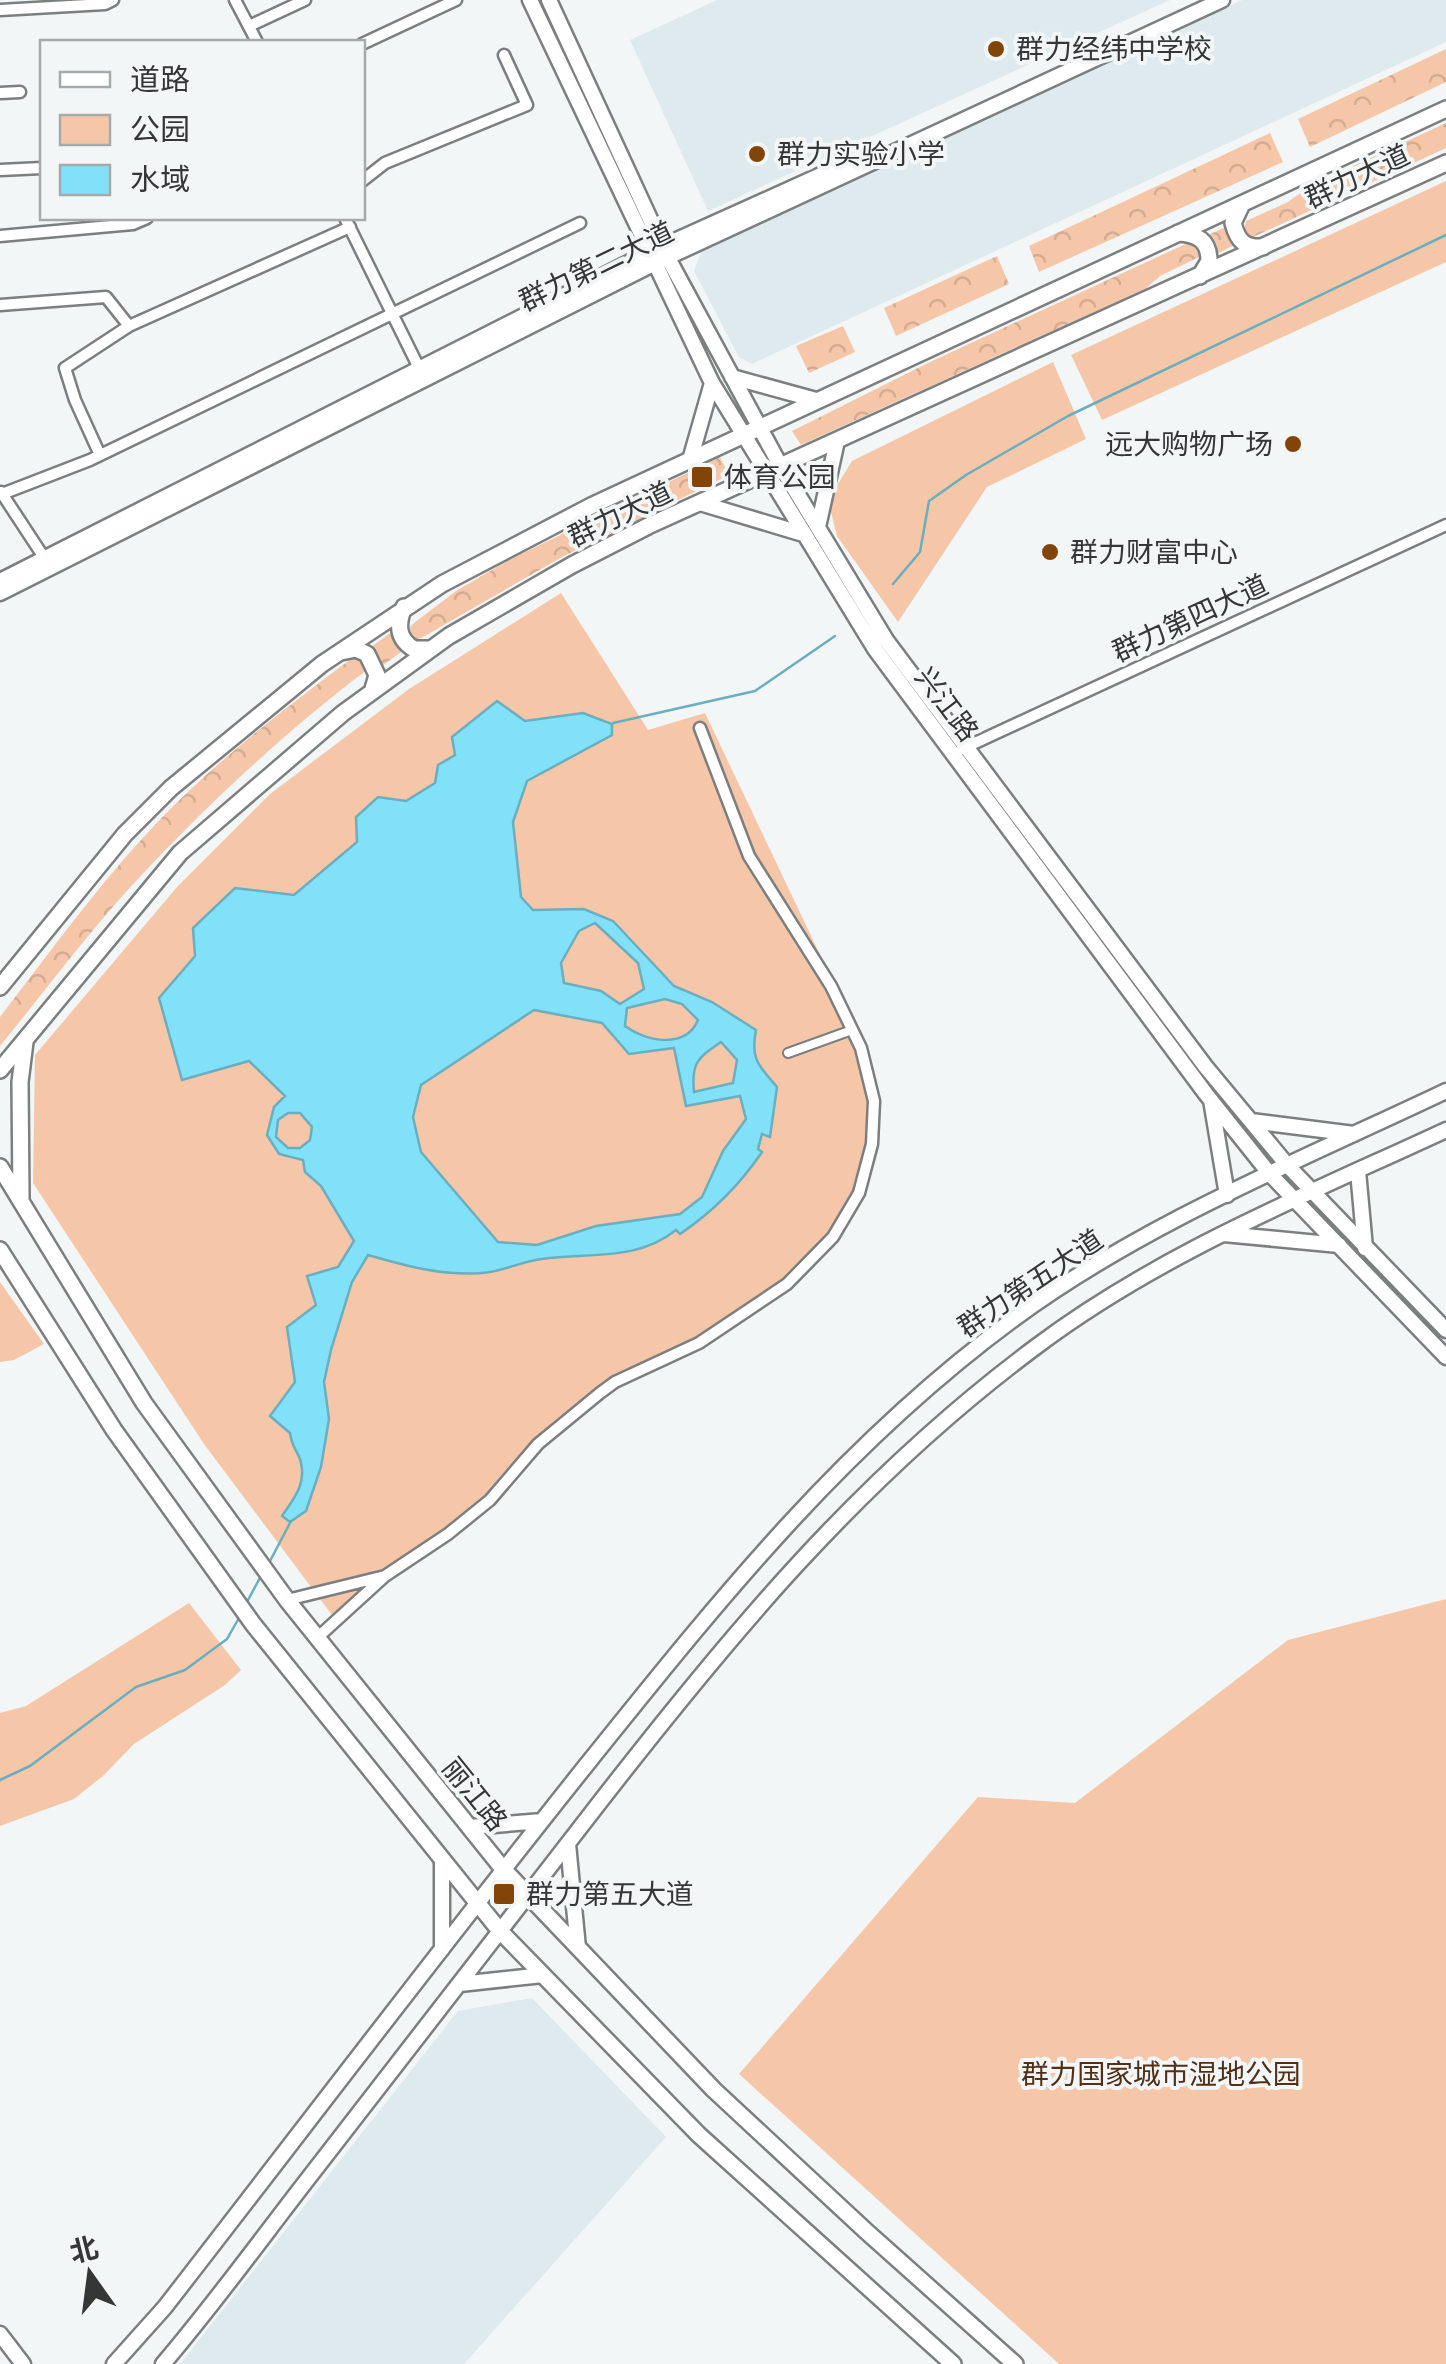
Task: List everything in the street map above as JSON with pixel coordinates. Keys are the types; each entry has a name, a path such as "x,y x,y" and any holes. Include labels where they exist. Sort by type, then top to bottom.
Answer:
{"main road":[{"name":"兴江路","path":"530,0 658,255 759,427 772,469 802,534 959,750 1205,1066 1288,1166 1446,1330"},
{"name":"兴江路","path":"549,0 712,383 742,436 818,526 848,594"},
{"name":"群力第二大道","path":"0,581 419,368 1211,0"},
{"name":"群力第二大道","path":"0,593 658,255 1222,0"},
{"name":"群力大道","path":"0,987 6,974 125,834 170,788 338,653 404,607 510,546 1446,109"},
{"name":"群力大道","path":"0,1070 180,853 374,690 429,649 572,564 1446,162"},
{"path":"1242,204 1234,218 1239,240 1249,246 1264,246"},
{"path":"1178,233 1196,235 1204,242 1209,260 1200,276"},
{"path":"732,376 816,400"},
{"path":"690,460 712,383"},
{"path":"818,526 838,440"},
{"path":"700,503 802,534"},
{"path":"404,607 399,624 404,641 414,650 429,649"},
{"path":"338,653 356,649 368,654 377,676 374,690"},
{"name":"兴江路","path":"959,750 1211,1100 1269,1173 1446,1356"},
{"path":"22,1202 18,1142 25,1038"},
{"name":"群力第五大道","path":"114,2364 165,2307 503,1869 736,1579 863,1445 932,1382 1018,1316 1108,1259 1269,1173 1446,1091"},
{"path":"1211,1100 1227,1195"},
{"path":"1250,1121 1355,1134"},
{"name":"群力第五大道","path":"163,2364 699,1674 840,1515 893,1463 1039,1344 1121,1289 1223,1234 1446,1130"},
{"name":"丽江路","path":"0,1167 144,1403 286,1600 503,1869 714,2090 1015,2364"},
{"path":"1358,1171 1365,1248"},
{"path":"1223,1234 1339,1245"},
{"path":"0,1250 114,1430 253,1624 500,1932 700,2136 953,2364"},
{"path":"470,1828 542,1821"},
{"path":"568,1844 578,1948"},
{"path":"442,1860 442,1949"},
{"path":"460,1984 542,1975"},
{"path":"0,2334 23,2364"}],"street":[{"path":"0,10 105,4 114,0"},
{"path":"235,0 256,40"},
{"path":"249,26 305,0"},
{"path":"365,43 456,0"},
{"path":"365,178 385,163 527,105 504,54"},
{"path":"0,93 20,92"},
{"path":"0,170 40,168"},
{"path":"0,236 142,220"},
{"path":"100,455 65,368 129,326 348,222 419,368"},
{"path":"44,559 1,492 100,455 580,223"},
{"path":"0,305 106,298 129,326"},
{"name":"群力第四大道","path":"959,750 1446,524"},
{"path":"316,1638 385,1576 490,1500 567,1417 615,1382 699,1343 787,1284 833,1237 860,1193 872,1144 874,1101 861,1048 831,986 749,856 700,728"},
{"path":"788,1053 852,1030"},
{"path":"286,1600 385,1576"}],"shaded area":[{"name":"群力实验小学","path":"717,0 1170,0 708,211 630,40"},
{"path":"1242,0 1446,0 1446,42 752,364 739,357 694,271 702,250"},
{"path":"532,1998 666,2137 464,2364 180,2364 458,2011"}],"green space":[{"path":"1446,49 1446,82 1310,147 1298,119"},
{"path":"1446,123 1446,148 1253,237 1244,232 1246,221 1288,202 1310,186"},
{"path":"1270,133 1283,162 1039,272 1029,246"},
{"path":"1446,181 1446,262 1102,420 1071,355"},
{"path":"1228,226 1236,244 1217,254 1208,235"},
{"path":"1190,242 1199,248 1199,257 1160,276 1145,289 801,445 792,431 932,361"},
{"path":"997,256 1009,284 896,336 884,308"},
{"path":"843,326 855,352 809,373 796,346"},
{"path":"1053,362 1086,439 987,487 898,622 837,536 828,500 852,461"},
{"path":"720,457 729,475 562,557 423,637 416,640 411,636 414,623 456,591 509,560"},
{"path":"561,593 648,730 705,713 864,1047 881,1100 868,1183 837,1237 772,1294 693,1351 609,1381 558,1418 477,1505 338,1623 204,1444 33,1183 35,1055 177,887 270,794 409,689"},
{"path":"393,631 404,650 383,665 371,647"},
{"path":"359,656 367,670 266,753 169,847 96,927 0,1046 0,1017 139,842 229,755"},
{"path":"0,1282 44,1344 14,1360 0,1362"},
{"name":"群力国家城市湿地公园","path":"1446,1599 1446,2364 1059,2364 739,2074 978,1797 1075,1803 1288,1640"},
{"path":"189,1603 241,1670 225,1685 134,1744 74,1799 0,1826 0,1713 26,1706"}],"water":[{"path":"497,701 525,721 583,713 612,724 612,735 527,781 513,822 521,897 533,910 584,909 613,921 674,986 712,1002 756,1030 754,1048 758,1062 777,1087 770,1137 762,1134 758,1149 762,1152 715,1207 680,1234 676,1230 645,1247 612,1254 542,1259 467,1274 424,1269 368,1255 352,1282 331,1350 324,1382 329,1419 321,1467 306,1511 290,1522 282,1516 300,1485 301,1463 290,1433 270,1416 295,1382 287,1327 316,1305 307,1276 338,1267 354,1241 321,1186 305,1172 303,1160 279,1154 267,1135 274,1107 285,1096 249,1061 182,1080 159,998 195,956 193,928 235,888 294,895 357,842 356,817 378,797 406,801 435,783 438,765 455,755 452,737","holes":["595,923 638,963 644,989 620,1004 601,991 564,983 561,963 579,931","665,999 682,1004 698,1020 692,1029 675,1039 654,1039 625,1026 627,1008","534,1010 602,1023 629,1054 674,1048 686,1106 740,1096 746,1119 723,1151 702,1197 680,1214 596,1226 537,1245 498,1242 421,1152 413,1117 421,1085","721,1042 737,1060 733,1083 694,1092 695,1067","288,1113 300,1113 312,1127 310,1140 300,1148 288,1148 276,1137 278,1120"]}],"waterway":[{"path":"893,584 920,552 929,501 966,475 1068,416 1446,235"},
{"path":"613,723 755,691 835,636"},
{"path":"269,1563 291,1521"},
{"path":"247,1602 262,1574"},
{"path":"0,1780 30,1766 136,1687 185,1670 227,1639 239,1618"}],"place":[{"name":"群力经纬中学校","path":"996,49"},
{"name":"群力实验小学","path":"757,154"},
{"name":"远大购物广场","path":"1293,444"},
{"name":"体育公园","path":"702,477"},
{"name":"群力财富中心","path":"1050,552"},
{"name":"群力第五大道","path":"504,1894"}]}
